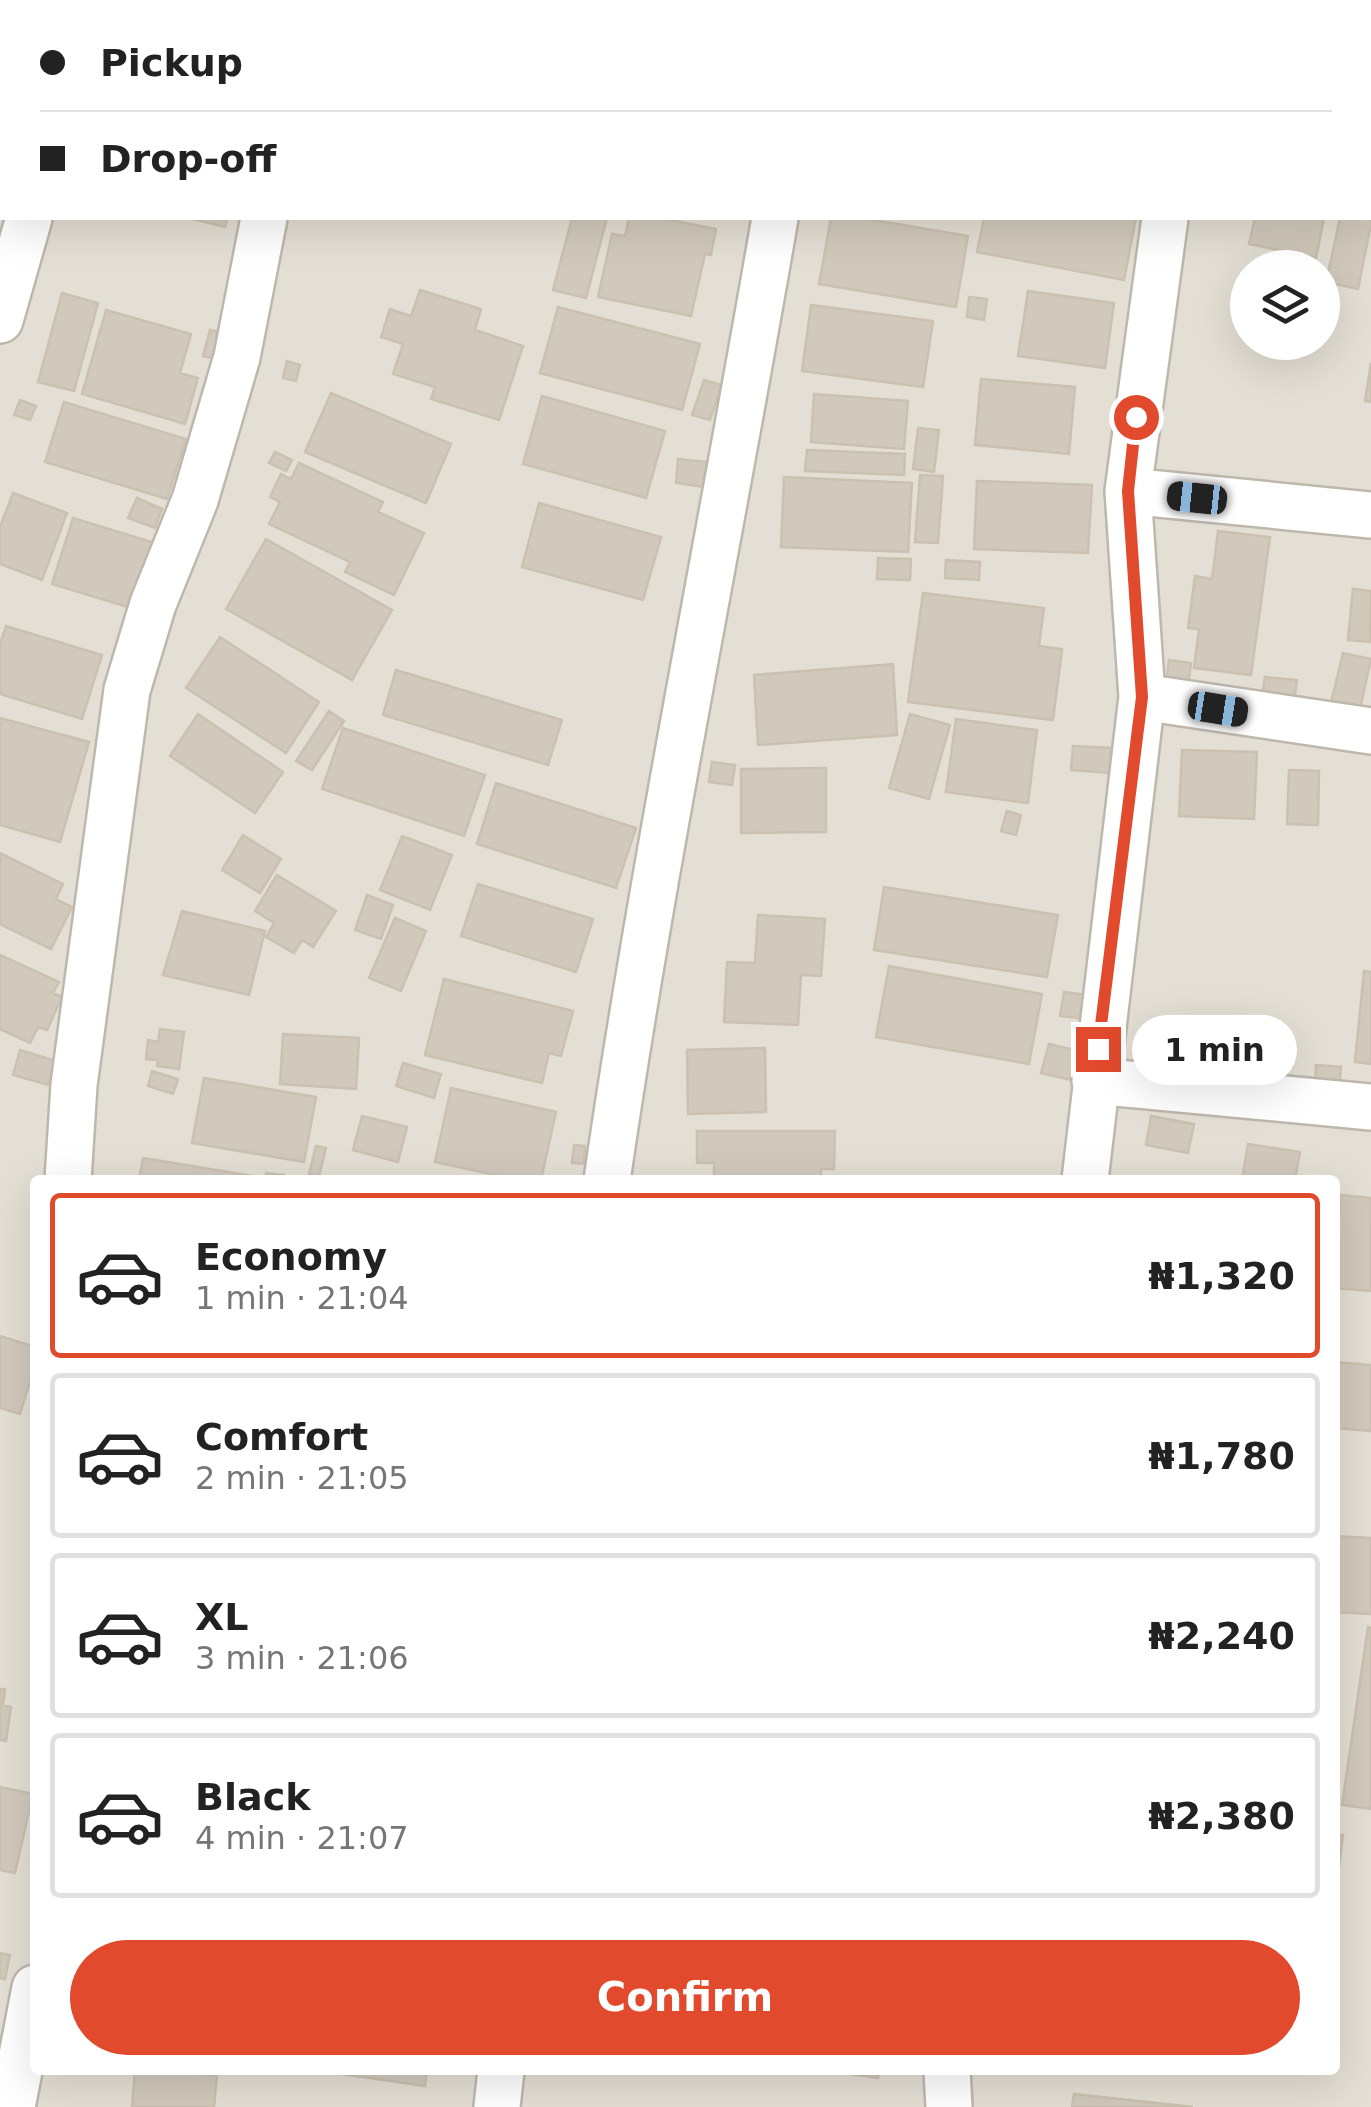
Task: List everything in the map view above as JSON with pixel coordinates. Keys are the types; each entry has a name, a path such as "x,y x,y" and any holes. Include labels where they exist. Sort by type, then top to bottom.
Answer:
{"street":[{"path":"0,320 29,220"},
{"path":"68,1175 76,1066 128,690 153,604 194,500 237,357 264,220"},
{"path":"609,1175 638,963 718,549 775,220"},
{"path":"1086,1175 1094,1080 1142,697 1128,491 1165,220"},
{"path":"1128,491 1371,514"},
{"path":"1142,697 1371,732"},
{"path":"1094,1080 1371,1107"},
{"path":"12,2107 30,2014"},
{"path":"497,2107 500,2075"},
{"path":"947,2075 948,2107"}],"shaded area":[{"path":"0,220 1371,220 1371,2107 0,2107"}],"building":[{"path":"197,220 227,220 225,227"},
{"path":"571,220 606,220 586,298 553,290"},
{"path":"629,220 670,220 716,229 711,255 705,254 691,316 598,297 612,234 625,236"},
{"path":"831,220 874,220 968,236 956,307 819,284"},
{"path":"984,220 1136,220 1124,280 977,252"},
{"path":"1255,220 1324,220 1318,250 1278,250 1249,244"},
{"path":"1340,220 1371,220 1358,289 1340,285 1340,250 1333,250"},
{"path":"420,290 481,309 475,330 523,346 499,420 431,399 435,387 393,374 403,344 381,337 390,309 411,316"},
{"path":"1028,291 1114,303 1105,368 1018,356"},
{"path":"62,293 98,303 74,391 38,382"},
{"path":"969,297 987,299 984,320 967,317"},
{"path":"811,305 933,321 923,387 802,371"},
{"path":"558,307 700,344 682,410 540,373"},
{"path":"106,310 191,334 180,373 198,378 185,424 82,394"},
{"path":"210,330 232,335 225,361 203,356"},
{"path":"287,361 300,365 296,381 283,378"},
{"path":"1371,363 1371,402 1365,401"},
{"path":"981,379 1075,387 1069,454 975,445"},
{"path":"704,380 722,385 710,420 692,415"},
{"path":"331,393 451,444 426,503 305,452"},
{"path":"814,394 908,401 904,449 811,442"},
{"path":"542,396 665,431 646,498 523,464"},
{"path":"20,400 36,406 30,420 14,415"},
{"path":"64,402 186,439 167,499 45,462"},
{"path":"918,428 939,430 934,472 913,469"},
{"path":"807,450 905,454 904,475 805,471"},
{"path":"275,452 292,460 286,471 269,463"},
{"path":"678,459 708,462 705,487 676,483"},
{"path":"299,463 383,502 378,512 424,533 394,595 345,572 350,562 269,524 280,502 270,497 281,474 291,479"},
{"path":"920,475 943,476 938,543 915,542"},
{"path":"784,477 912,483 908,552 781,547"},
{"path":"977,481 1092,485 1088,553 974,549"},
{"path":"13,493 67,513 42,580 0,564 0,527"},
{"path":"137,498 162,509 155,528 128,518"},
{"path":"539,503 661,537 643,600 522,567"},
{"path":"73,518 155,543 134,609 52,584"},
{"path":"1218,531 1270,537 1251,675 1194,668 1199,629 1188,628 1195,576 1212,579"},
{"path":"266,539 392,610 352,680 226,609"},
{"path":"878,558 911,559 910,580 877,579"},
{"path":"946,560 980,562 979,580 945,578"},
{"path":"1353,589 1371,591 1370,642 1348,640"},
{"path":"923,593 1044,608 1039,646 1062,649 1053,720 908,702"},
{"path":"6,626 102,655 82,719 0,694 0,644"},
{"path":"220,637 319,702 286,753 186,688"},
{"path":"1343,653 1371,659 1358,718 1329,711"},
{"path":"1169,660 1191,663 1188,687 1166,685"},
{"path":"893,664 897,735 758,745 754,675"},
{"path":"396,670 562,720 548,765 383,715"},
{"path":"1265,677 1297,680 1294,701 1262,697"},
{"path":"329,711 344,721 312,770 296,761"},
{"path":"198,714 283,772 255,813 170,756"},
{"path":"910,714 950,725 929,799 889,788"},
{"path":"0,718 89,742 60,842 0,825"},
{"path":"956,719 1037,730 1028,803 946,792"},
{"path":"343,728 485,775 464,836 322,789"},
{"path":"1073,746 1111,748 1110,773 1071,770"},
{"path":"1182,750 1257,752 1254,819 1179,816"},
{"path":"712,762 735,765 732,785 709,782"},
{"path":"826,768 826,832 741,833 741,769"},
{"path":"1289,770 1319,771 1318,825 1287,824"},
{"path":"496,783 636,828 616,888 477,844"},
{"path":"1007,811 1021,815 1016,835 1001,831"},
{"path":"243,835 281,859 260,893 222,870"},
{"path":"402,836 452,855 430,910 380,890"},
{"path":"0,853 63,884 56,899 72,907 51,949 0,924"},
{"path":"277,875 336,911 313,947 302,940 294,953 266,937 274,923 255,911"},
{"path":"478,884 593,919 576,972 461,936"},
{"path":"884,887 1058,915 1047,977 874,950"},
{"path":"367,895 393,905 381,939 355,930"},
{"path":"182,911 265,931 249,995 163,975"},
{"path":"758,915 825,919 821,976 801,975 798,1025 724,1022 727,962 755,963"},
{"path":"395,918 426,931 401,991 369,978"},
{"path":"0,955 59,982 53,993 62,997 47,1030 38,1027 30,1043 0,1029"},
{"path":"889,966 1042,994 1029,1064 876,1037"},
{"path":"1364,971 1371,972 1371,1064 1355,1062"},
{"path":"444,979 573,1011 561,1056 549,1053 542,1083 425,1055"},
{"path":"1064,992 1089,995 1086,1019 1060,1016"},
{"path":"160,1029 184,1032 179,1069 157,1066 158,1060 146,1059 148,1040 158,1042"},
{"path":"283,1034 359,1038 356,1089 280,1084"},
{"path":"1049,1044 1091,1054 1084,1083 1041,1073"},
{"path":"765,1048 766,1112 688,1114 687,1050"},
{"path":"20,1050 56,1061 48,1085 13,1075"},
{"path":"403,1063 441,1074 434,1098 396,1086"},
{"path":"1316,1065 1341,1067 1339,1089 1315,1087"},
{"path":"152,1071 178,1079 173,1094 148,1086"},
{"path":"204,1078 316,1097 304,1162 192,1143"},
{"path":"451,1088 556,1112 542,1175 495,1175 435,1162"},
{"path":"362,1116 407,1127 398,1162 353,1150"},
{"path":"1151,1116 1194,1124 1188,1153 1146,1145"},
{"path":"697,1131 835,1131 834,1169 821,1169 821,1175 714,1175 714,1163 697,1163"},
{"path":"1248,1144 1300,1152 1296,1175 1243,1175"},
{"path":"574,1145 585,1146 584,1164 572,1163"},
{"path":"316,1146 326,1148 319,1175 309,1174"},
{"path":"143,1158 247,1175 140,1175"},
{"path":"1340,1195 1371,1198 1371,1291 1340,1288"},
{"path":"0,1336 30,1345 30,1381 20,1414 0,1408"},
{"path":"1340,1362 1371,1365 1371,1431 1340,1428"},
{"path":"1340,1536 1371,1538 1371,1614 1340,1612"},
{"path":"1368,1627 1371,1628 1371,1809 1342,1805"},
{"path":"0,1689 5,1689 3,1705 11,1707 6,1741 0,1740"},
{"path":"0,1787 30,1793 30,1807 15,1873 0,1870"},
{"path":"0,1953 10,1955 5,1979 0,1978"},
{"path":"135,2075 217,2075 214,2107 132,2107"},
{"path":"349,2075 426,2075 425,2086"},
{"path":"1074,2094 1193,2107 1072,2107"}],"route":[{"path":"1098,1049 1142,697 1128,491 1136,417"}]}
